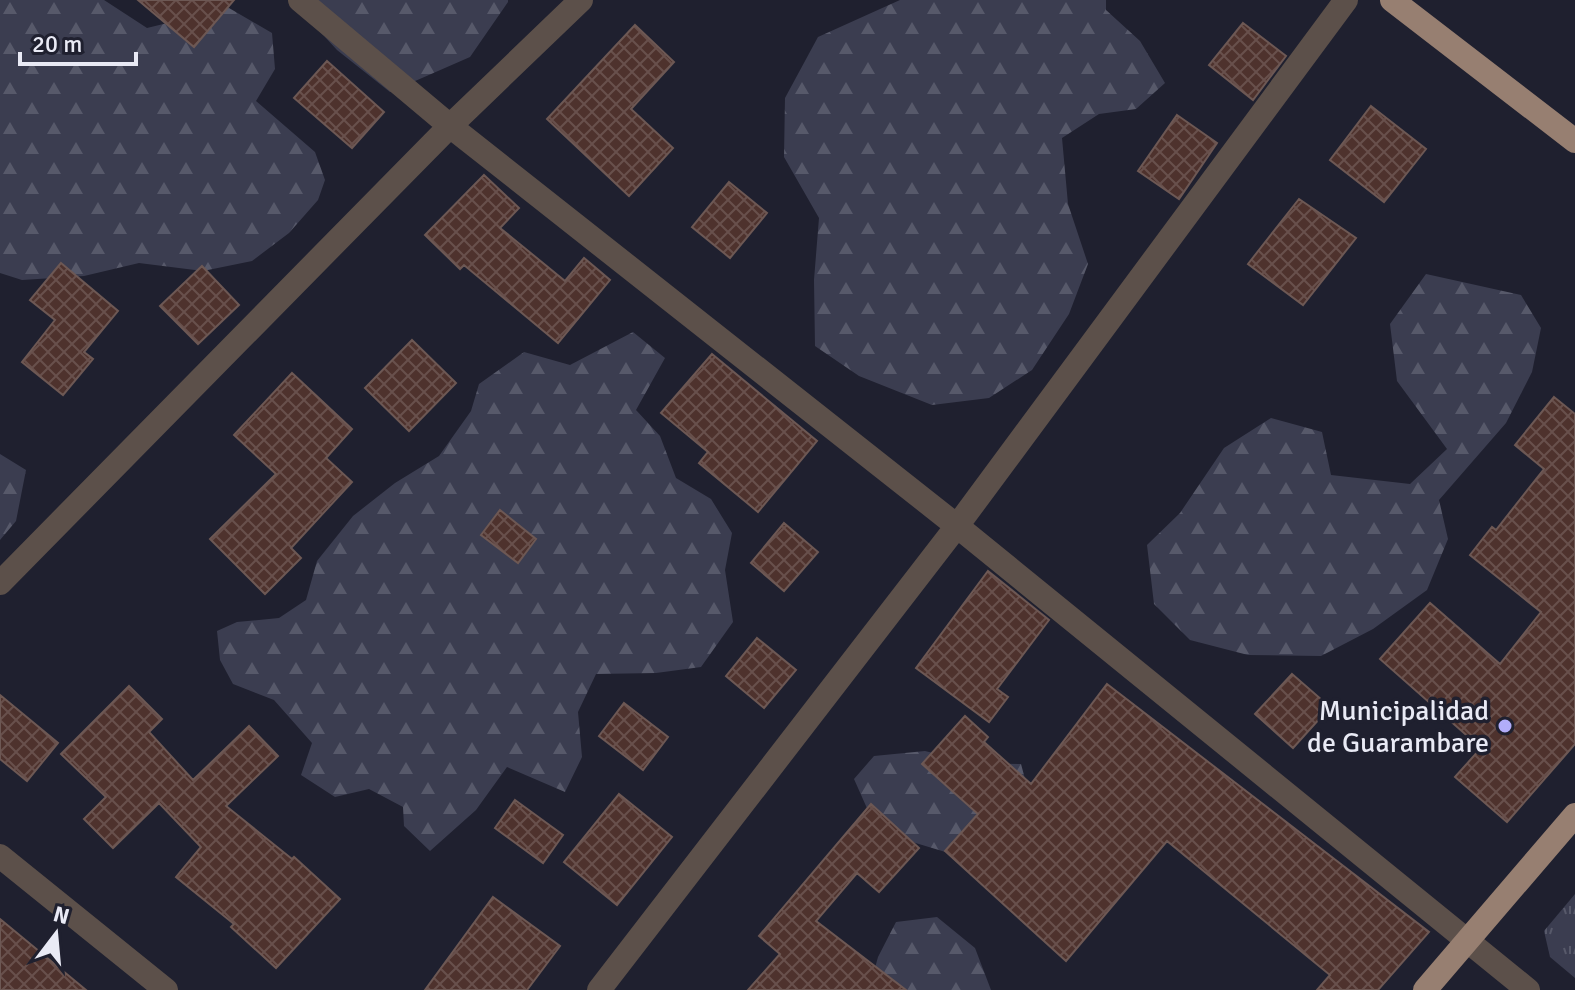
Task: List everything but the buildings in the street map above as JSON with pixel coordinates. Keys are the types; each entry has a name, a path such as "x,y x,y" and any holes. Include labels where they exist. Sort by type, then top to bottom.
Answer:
{"main road":[{"path":"1392,0 1575,141"},
{"path":"1425,990 1575,815"}],"street":[{"path":"300,0 450,126 957,526 1528,990"},
{"path":"0,583 450,126 581,0"},
{"path":"599,990 957,526 1346,0"},
{"path":"0,856 166,990"}],"green space":[{"path":"0,0 104,0 147,28 229,8 272,33 275,69 256,101 315,152 325,180 318,200 289,233 252,261 203,271 139,263 84,276 22,280 0,273"},
{"path":"291,0 508,2 470,57 390,92 337,50"},
{"path":"900,0 1106,0 1106,10 1140,41 1165,83 1136,109 1099,114 1062,138 1068,204 1088,264 1069,314 1032,370 989,398 932,405 859,376 815,346 814,280 819,218 784,157 785,98 818,37"},
{"path":"1426,274 1521,295 1541,328 1532,372 1506,423 1439,500 1448,539 1427,590 1373,629 1321,656 1248,655 1190,640 1154,604 1147,545 1180,513 1224,448 1271,418 1322,432 1331,475 1410,484 1447,449 1397,381 1390,324"},
{"path":"633,332 665,358 636,410 660,436 676,478 711,499 732,533 725,570 733,622 701,667 656,673 596,674 578,712 582,757 565,792 507,767 476,810 430,851 404,826 403,807 369,789 335,797 301,775 312,743 274,700 233,684 220,660 217,631 237,622 279,618 306,600 317,561 353,516 395,483 439,456 471,411 479,384 524,352 570,365"},
{"path":"0,454 26,470 16,521 0,540"},
{"path":"925,751 973,763 1021,764 1028,790 952,854 909,841 870,815 854,779 874,756"},
{"path":"1575,894 1575,978 1550,957 1544,931"},
{"path":"937,917 975,948 991,990 869,990 878,957 896,922"}],"place":[{"name":"Municipalidad de Guarambare","path":"1505,726"}]}
